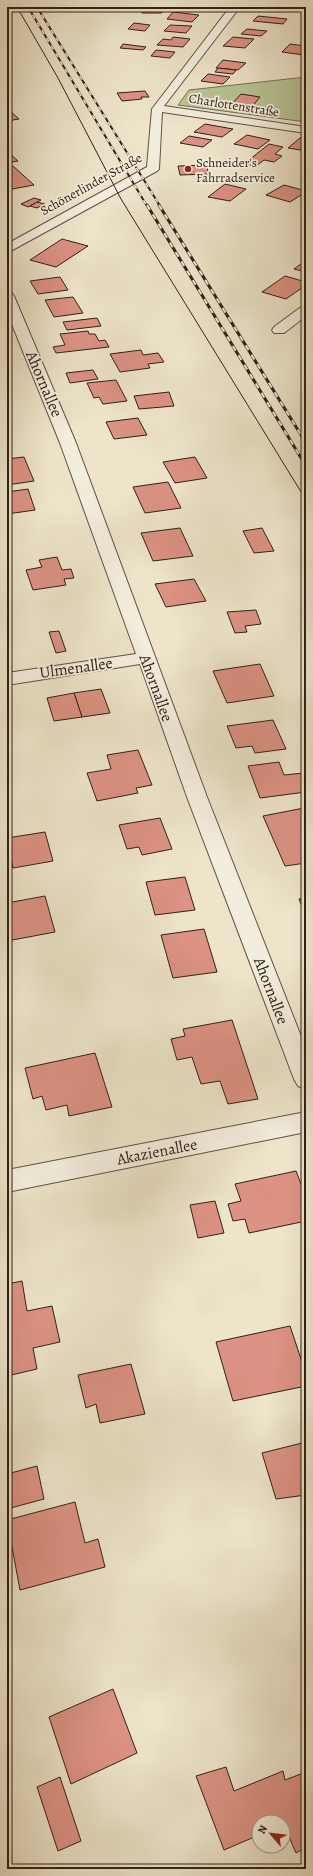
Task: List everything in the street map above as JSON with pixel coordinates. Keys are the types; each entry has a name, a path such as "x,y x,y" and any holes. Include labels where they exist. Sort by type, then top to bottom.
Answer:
{"street":[{"path":"157,109 235,7"},
{"name":"Charlottenstraße","path":"157,109 170,109 306,130"},
{"name":"Schönerlinder Straße","path":"7,248 153,169 157,109"},
{"path":"11,233 24,239"},
{"name":"Ahornallee","path":"7,296 68,442 145,658 217,851 306,1079"},
{"path":"279,330 306,310"},
{"name":"Ulmenallee","path":"7,679 145,658"},
{"name":"Akazienallee","path":"7,1181 306,1122"}],"green space":[{"path":"306,77 306,122 178,105 189,90"}],"building":[{"path":"155,7 180,8 177,11 153,9"},
{"path":"186,7 210,8 208,11 184,9"},
{"path":"146,8 165,10 161,13 142,13 142,11"},
{"path":"173,12 199,15 192,22 167,19"},
{"path":"258,16 287,19 283,24 253,21"},
{"path":"134,23 150,25 145,31 128,29"},
{"path":"170,25 192,26 186,33 164,31"},
{"path":"247,29 267,31 261,36 241,34"},
{"path":"173,37 190,39 183,47 157,45 163,39 171,40"},
{"path":"233,37 254,39 245,48 223,46"},
{"path":"123,44 146,47 143,50 120,48"},
{"path":"290,44 306,46 306,53 304,55 282,52"},
{"path":"156,50 175,52 170,58 151,56"},
{"path":"223,60 246,63 238,70 216,68"},
{"path":"218,68 236,70 233,74 215,72"},
{"path":"208,74 230,77 223,84 201,81"},
{"path":"145,91 149,97 122,101 117,93"},
{"path":"241,94 260,97 250,109 230,106"},
{"path":"9,110 19,119 7,121 7,111"},
{"path":"205,124 233,129 222,137 194,132"},
{"path":"247,135 270,140 258,149 234,144"},
{"path":"189,136 212,140 203,147 180,143"},
{"path":"300,138 306,139 306,151 288,148"},
{"path":"269,144 283,147 275,154 282,156 274,162 264,160 256,166 244,164"},
{"path":"7,151 18,161 7,163"},
{"path":"206,165 209,174 180,175 178,166"},
{"path":"13,166 34,185 7,190 7,168"},
{"path":"225,184 246,189 230,201 208,197"},
{"path":"284,185 306,192 290,202 266,195"},
{"path":"34,198 41,200 28,207 21,204"},
{"path":"37,202 45,204 37,208 30,206"},
{"path":"62,239 88,246 56,267 30,260"},
{"path":"306,260 306,272 294,269"},
{"path":"285,276 306,282 306,285 286,299 262,292"},
{"path":"60,277 68,290 38,294 30,281"},
{"path":"73,297 83,313 54,317 45,300"},
{"path":"97,318 101,326 67,330 63,322"},
{"path":"88,331 89,334 95,334 99,341 105,340 109,347 56,353 53,347 65,345 60,334"},
{"path":"141,350 143,355 158,353 164,362 148,364 150,368 120,372 110,354"},
{"path":"93,370 98,379 70,383 66,373"},
{"path":"116,380 127,401 103,404 99,397 94,398 87,383"},
{"path":"169,392 174,406 139,409 134,396"},
{"path":"138,418 147,435 114,439 106,422"},
{"path":"24,457 34,481 7,485 7,459"},
{"path":"195,457 207,478 175,483 163,462"},
{"path":"168,482 181,508 145,513 133,487"},
{"path":"28,489 35,510 7,514 7,492"},
{"path":"180,528 193,556 153,561 141,533"},
{"path":"262,528 274,551 254,553 243,531"},
{"path":"57,557 62,570 71,569 74,578 64,579 66,585 33,590 26,570 42,567 39,560"},
{"path":"194,579 206,601 166,607 155,584"},
{"path":"256,610 261,624 245,626 247,632 235,633 227,612"},
{"path":"59,631 66,651 56,653 49,632"},
{"path":"260,664 274,696 227,703 213,671"},
{"path":"101,689 110,713 82,717 74,693"},
{"path":"74,693 82,717 54,721 47,698"},
{"path":"273,720 286,749 255,753 252,746 236,748 227,726"},
{"path":"138,750 152,785 136,788 138,793 97,801 87,773 111,769 107,755"},
{"path":"279,762 284,775 304,773 306,778 306,792 260,798 248,766"},
{"path":"304,808 306,812 306,863 285,866 263,816"},
{"path":"160,818 172,849 142,855 139,847 127,849 119,825"},
{"path":"45,832 53,861 13,868 7,838"},
{"path":"185,877 195,910 155,915 146,882"},
{"path":"45,896 55,932 7,941 7,903"},
{"path":"306,898 306,917 299,899"},
{"path":"204,929 217,972 173,978 161,935"},
{"path":"232,1020 258,1099 228,1104 220,1081 201,1084 192,1057 177,1060 171,1039 185,1036 183,1029"},
{"path":"95,1053 112,1107 69,1116 67,1105 46,1110 42,1096 33,1099 25,1068"},
{"path":"296,1171 306,1197 306,1221 249,1233 245,1219 233,1221 228,1204 241,1201 235,1184"},
{"path":"215,1201 224,1233 198,1238 190,1205"},
{"path":"22,1281 27,1311 52,1306 60,1342 33,1348 37,1369 7,1376 7,1284"},
{"path":"290,1326 306,1374 306,1386 233,1401 216,1342"},
{"path":"131,1364 145,1414 100,1423 96,1404 86,1408 78,1375"},
{"path":"306,1442 306,1495 276,1499 262,1453"},
{"path":"37,1466 44,1499 7,1509 7,1474"},
{"path":"75,1502 85,1543 98,1539 105,1567 20,1590 7,1520"},
{"path":"113,1689 137,1753 71,1784 49,1717"},
{"path":"226,1767 234,1791 283,1771 285,1780 306,1772 306,1847 296,1853 291,1841 291,1814 251,1814 251,1838 224,1850 196,1776"},
{"path":"60,1777 81,1841 58,1851 37,1787"}],"tram line":[{"path":"17,7 58,78 121,199 306,500"}],"railway":[{"path":"28,7 147,206"},
{"path":"37,7 160,206"},
{"path":"147,205 306,466"},
{"path":"159,205 306,443"}],"place":[{"name":"Schneider's Fahrradservice","path":"188,169"}]}
